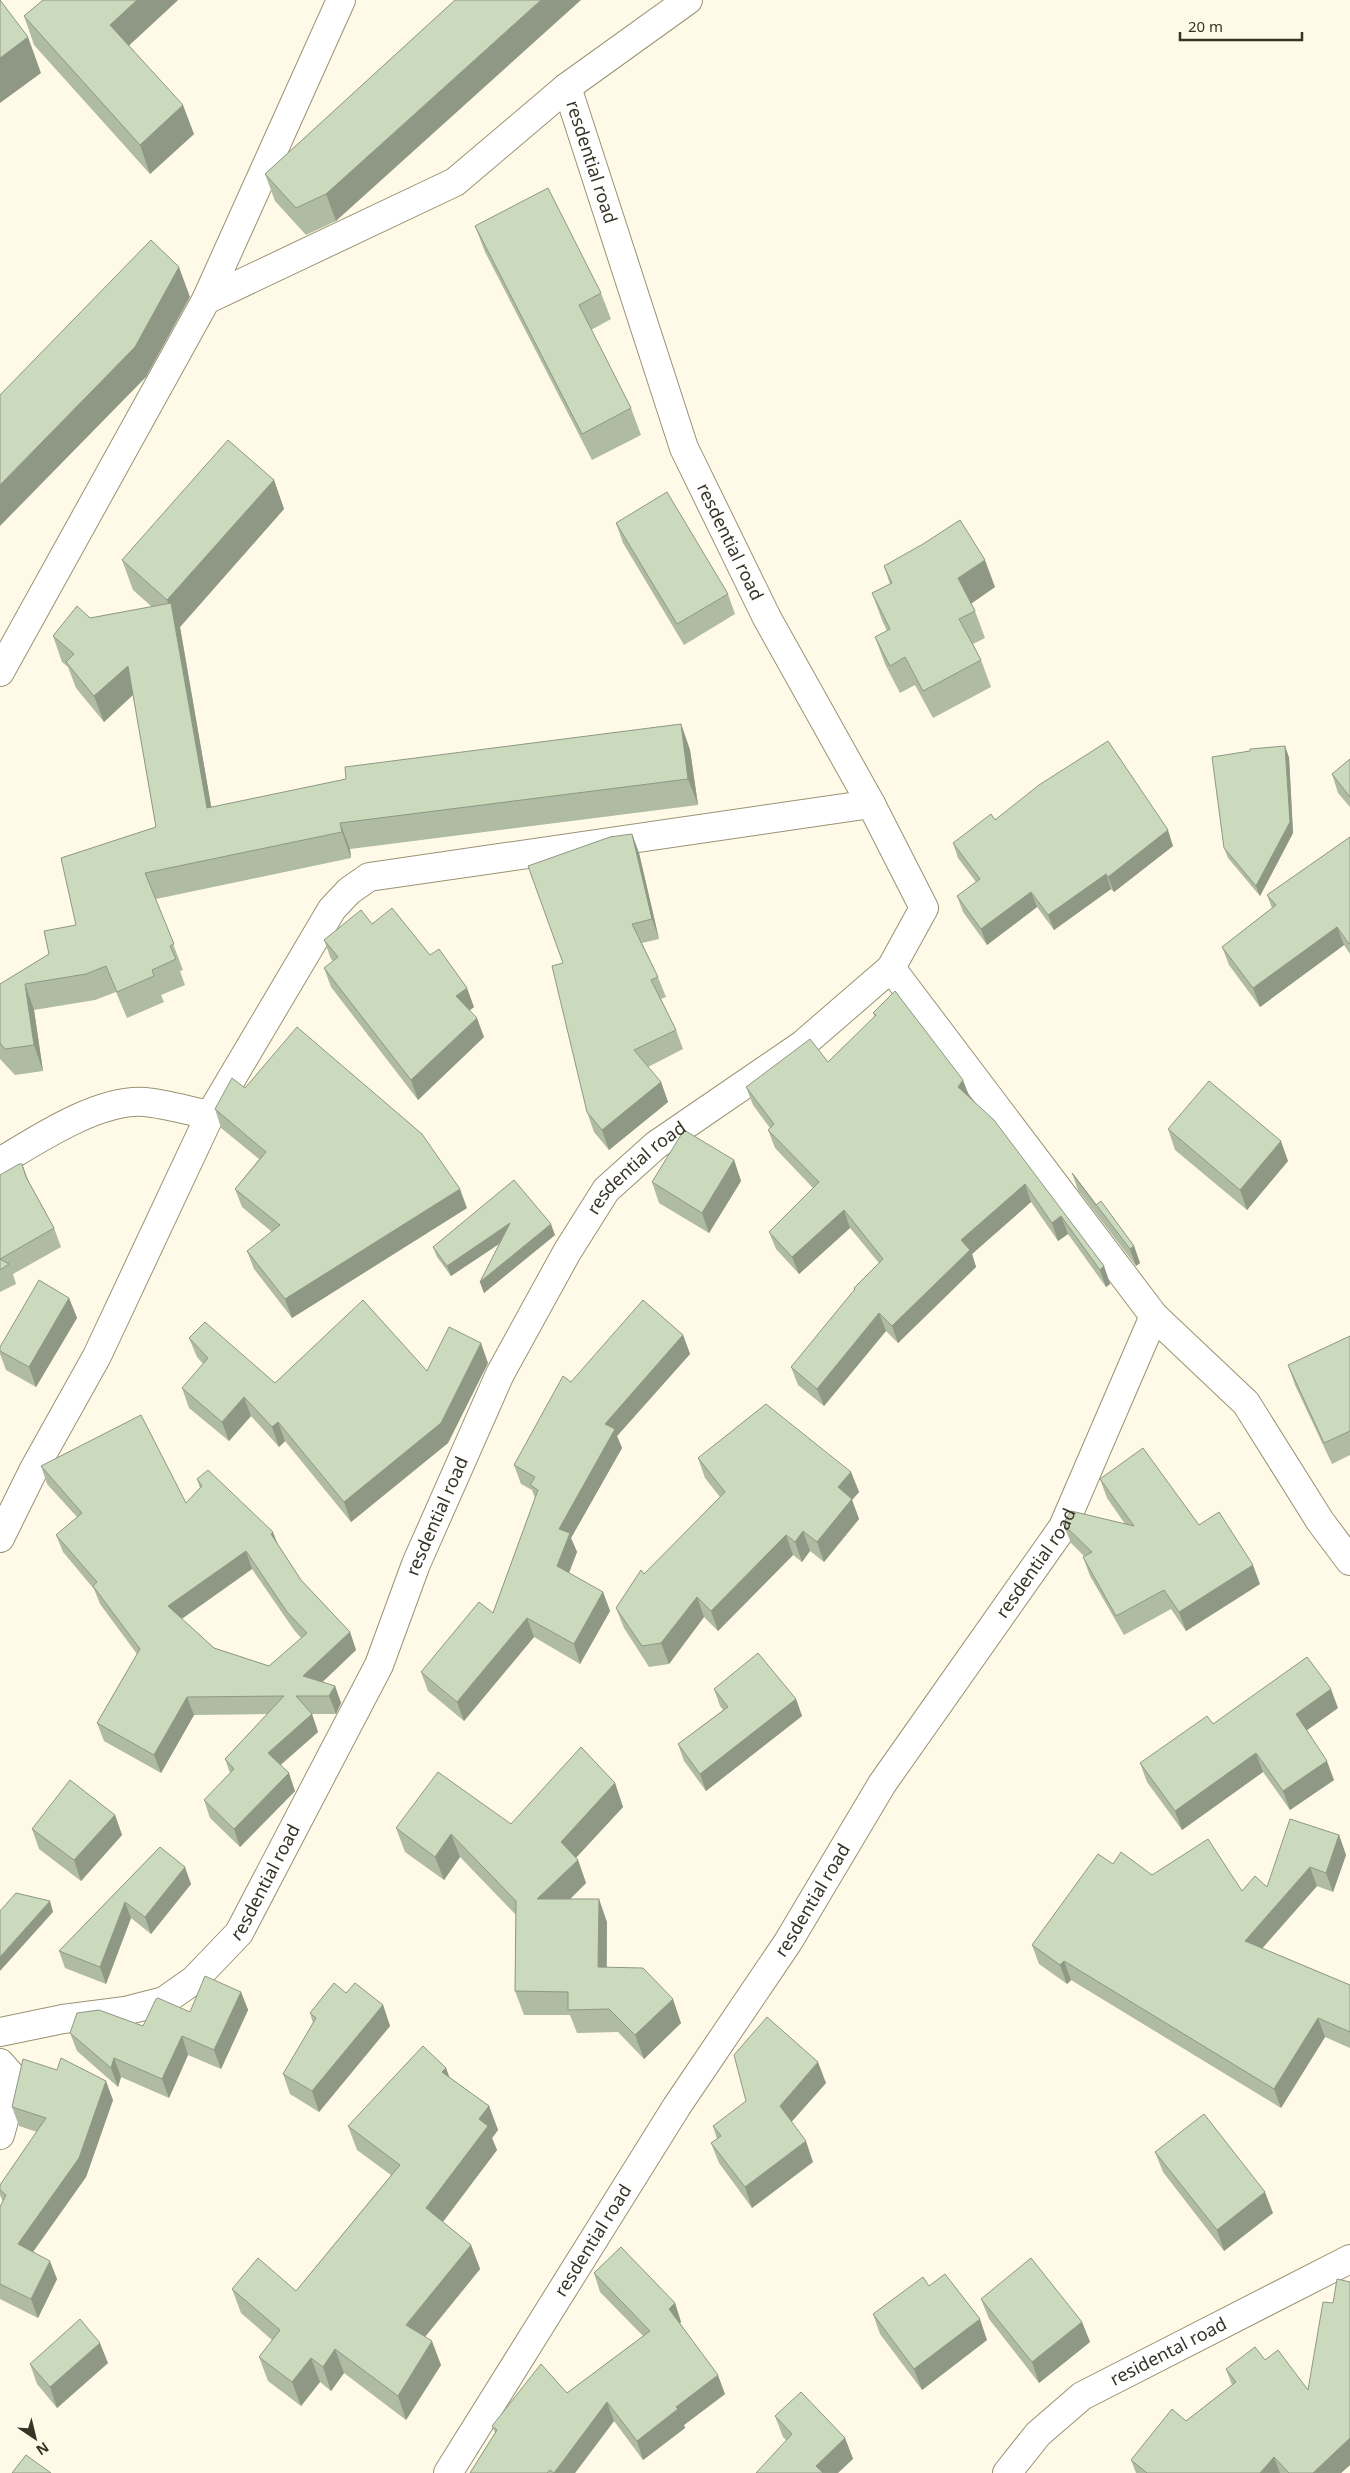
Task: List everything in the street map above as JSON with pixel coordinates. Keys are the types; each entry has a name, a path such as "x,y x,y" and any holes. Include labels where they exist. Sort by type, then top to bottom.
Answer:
{"street":[{"path":"0,672 206,300 341,0"},
{"path":"206,300 455,182 567,87 688,0"},
{"name":"resdential road","path":"0,2032 63,2019 126,2011 164,2001 194,1980 238,1933 379,1665 416,1564 500,1374 567,1252 606,1190 656,1145 802,1045 891,968 924,908 871,804 767,618 684,448 567,87"},
{"path":"0,1538 34,1469 97,1356 210,1115 332,909 350,891 369,877 871,804"},
{"path":"891,968 1154,1316 1246,1403 1320,1521 1350,1561"},
{"path":"0,1162 48,1133 111,1105 144,1102 210,1115"},
{"name":"resdential road","path":"448,2473 677,2106 788,1942 882,1784 1062,1527 1154,1316"},
{"path":"0,2063 15,2080 0,2135"},
{"name":"residental road","path":"1006,2473 1038,2434 1082,2396 1350,2259"}],"building":[{"path":"0,0 28,37 0,58"},
{"path":"43,0 137,0 110,25 183,105 140,145 24,16"},
{"path":"455,0 541,0 326,194 296,208 265,174"},
{"path":"548,188 601,293 579,305 631,408 582,434 475,226"},
{"path":"151,240 179,267 135,347 0,485 0,395"},
{"path":"228,440 274,480 167,600 122,560"},
{"path":"667,492 728,594 677,624 616,523"},
{"path":"960,520 985,560 958,578 975,611 959,619 981,660 923,691 905,657 890,666 875,637 890,629 872,593 892,583 884,566"},
{"path":"171,603 207,808 346,779 345,767 681,724 688,779 340,823 342,832 145,873 174,944 170,946 176,959 152,970 154,976 117,992 106,966 86,974 25,984 34,1045 5,1049 0,1043 0,984 49,954 44,931 76,925 61,858 156,827 128,666 94,696 66,662 74,654 53,636 77,606 90,618"},
{"path":"1108,741 1168,830 1108,877 1106,874 1048,915 1031,892 981,929 957,896 980,879 953,843 991,814 995,820 1039,785"},
{"path":"1285,746 1290,822 1256,886 1224,848 1212,757 1250,751 1250,749"},
{"path":"1350,759 1350,797 1332,774"},
{"path":"632,834 652,919 632,924 658,977 651,980 676,1030 634,1050 661,1082 602,1130 587,1112 552,966 563,963 528,866 610,837"},
{"path":"1350,837 1350,943 1337,927 1253,988 1222,947 1276,905 1267,895"},
{"path":"392,908 430,955 439,949 467,988 456,996 477,1018 411,1080 324,968 338,957 324,940 361,910 372,924"},
{"path":"895,991 963,1080 958,1087 994,1120 1104,1266 1100,1270 1061,1216 1052,1223 1025,1184 961,1240 970,1250 892,1326 879,1313 817,1389 791,1367 854,1288 883,1259 844,1210 792,1257 769,1232 819,1182 768,1130 774,1124 746,1087 810,1039 828,1062 876,1015 873,1013"},
{"path":"297,1027 422,1134 460,1189 285,1299 247,1251 280,1225 235,1189 266,1152 215,1109 232,1078 245,1088"},
{"path":"1209,1081 1281,1141 1240,1190 1168,1129"},
{"path":"684,1130 734,1160 702,1213 652,1182"},
{"path":"22,1164 26,1177 54,1228 0,1259 0,1175"},
{"path":"514,1180 551,1224 480,1282 510,1223 447,1266 433,1247"},
{"path":"1101,1201 1134,1246 1130,1249 1096,1205"},
{"path":"0,1259 9,1264 0,1270"},
{"path":"39,1280 69,1298 29,1367 0,1351 0,1347"},
{"path":"363,1300 427,1371 449,1327 481,1343 441,1423 344,1502 278,1422 272,1427 244,1397 222,1422 182,1388 208,1358 189,1338 205,1322 275,1383"},
{"path":"643,1300 683,1335 605,1424 615,1429 559,1529 570,1533 557,1566 603,1592 574,1644 527,1618 457,1702 421,1672 479,1602 493,1613 538,1490 530,1485 535,1477 514,1465 563,1376 571,1382"},
{"path":"1350,1336 1350,1431 1324,1443 1288,1365"},
{"path":"766,1404 851,1472 838,1487 852,1499 817,1542 803,1531 795,1542 786,1535 711,1611 697,1597 661,1643 642,1646 616,1608 641,1570 644,1574 725,1492 698,1458"},
{"path":"141,1415 186,1503 202,1486 197,1479 208,1470 273,1532 271,1534 301,1580 350,1632 303,1676 335,1686 329,1696 296,1696 312,1714 268,1753 289,1773 234,1829 204,1800 234,1769 225,1759 284,1696 187,1697 154,1755 97,1723 140,1649 93,1586 97,1582 56,1535 82,1513 41,1466","holes":["246,1551 287,1612 307,1633 269,1666 214,1648 168,1606"]},
{"path":"1143,1448 1199,1525 1219,1512 1253,1565 1179,1612 1164,1590 1116,1616 1083,1557 1092,1552 1063,1524 1071,1511 1134,1526 1100,1479"},
{"path":"758,1653 796,1699 700,1774 678,1744 728,1707 714,1689"},
{"path":"1307,1657 1331,1689 1296,1714 1327,1761 1283,1791 1256,1753 1175,1811 1140,1763 1207,1716 1213,1724"},
{"path":"581,1747 615,1783 561,1842 578,1860 537,1899 599,1899 598,1967 643,1968 673,1999 635,2035 609,2009 568,2010 568,1992 515,1991 516,1901 451,1834 435,1857 396,1828 438,1772 511,1824"},
{"path":"70,1780 115,1815 74,1860 32,1829"},
{"path":"1290,1819 1339,1835 1326,1873 1310,1867 1245,1941 1350,1985 1350,2032 1318,2018 1274,2089 1064,1961 1060,1965 1032,1945 1098,1854 1113,1864 1121,1852 1152,1875 1208,1839 1242,1891 1255,1876 1267,1887"},
{"path":"160,1847 185,1867 145,1917 125,1902 100,1967 59,1951"},
{"path":"16,1893 50,1901 0,1957 0,1911"},
{"path":"205,1976 241,1992 214,2050 182,2036 162,2079 114,2058 111,2068 70,2033 77,2013 99,2010 143,2026 158,1998 190,2012"},
{"path":"334,1983 346,1993 355,1983 383,2005 312,2091 283,2074 316,2018 310,2013"},
{"path":"767,2017 818,2062 780,2106 806,2141 745,2187 711,2143 721,2136 713,2126 746,2101 734,2055"},
{"path":"423,2046 446,2068 442,2072 489,2106 479,2119 488,2126 426,2208 471,2245 406,2325 432,2341 398,2396 335,2349 323,2367 311,2358 292,2382 259,2357 280,2330 232,2289 258,2258 296,2291 400,2165 348,2126"},
{"path":"61,2058 106,2081 79,2158 18,2244 50,2261 31,2299 0,2284 0,2207 6,2195 0,2190 0,2185 46,2118 12,2107 23,2059 57,2070"},
{"path":"1204,2114 1265,2192 1217,2230 1155,2152"},
{"path":"621,2247 675,2303 669,2309 718,2375 676,2407 678,2409 637,2441 607,2402 554,2473 550,2470 547,2473 470,2473 497,2430 492,2426 541,2364 567,2393 650,2331 594,2273"},
{"path":"1031,2258 1082,2322 1032,2362 981,2299"},
{"path":"945,2274 980,2319 914,2369 873,2314 923,2277 929,2286"},
{"path":"1337,2279 1350,2282 1350,2438 1313,2473 1289,2473 1274,2457 1260,2473 1147,2473 1131,2460 1172,2409 1186,2421 1236,2382 1226,2369 1255,2347 1265,2360 1278,2350 1308,2390 1323,2302 1333,2303"},
{"path":"80,2319 100,2343 50,2387 30,2364"},
{"path":"801,2392 845,2438 816,2466 823,2473 756,2473 792,2434 775,2416"},
{"path":"26,2455 51,2473 12,2473"}]}
